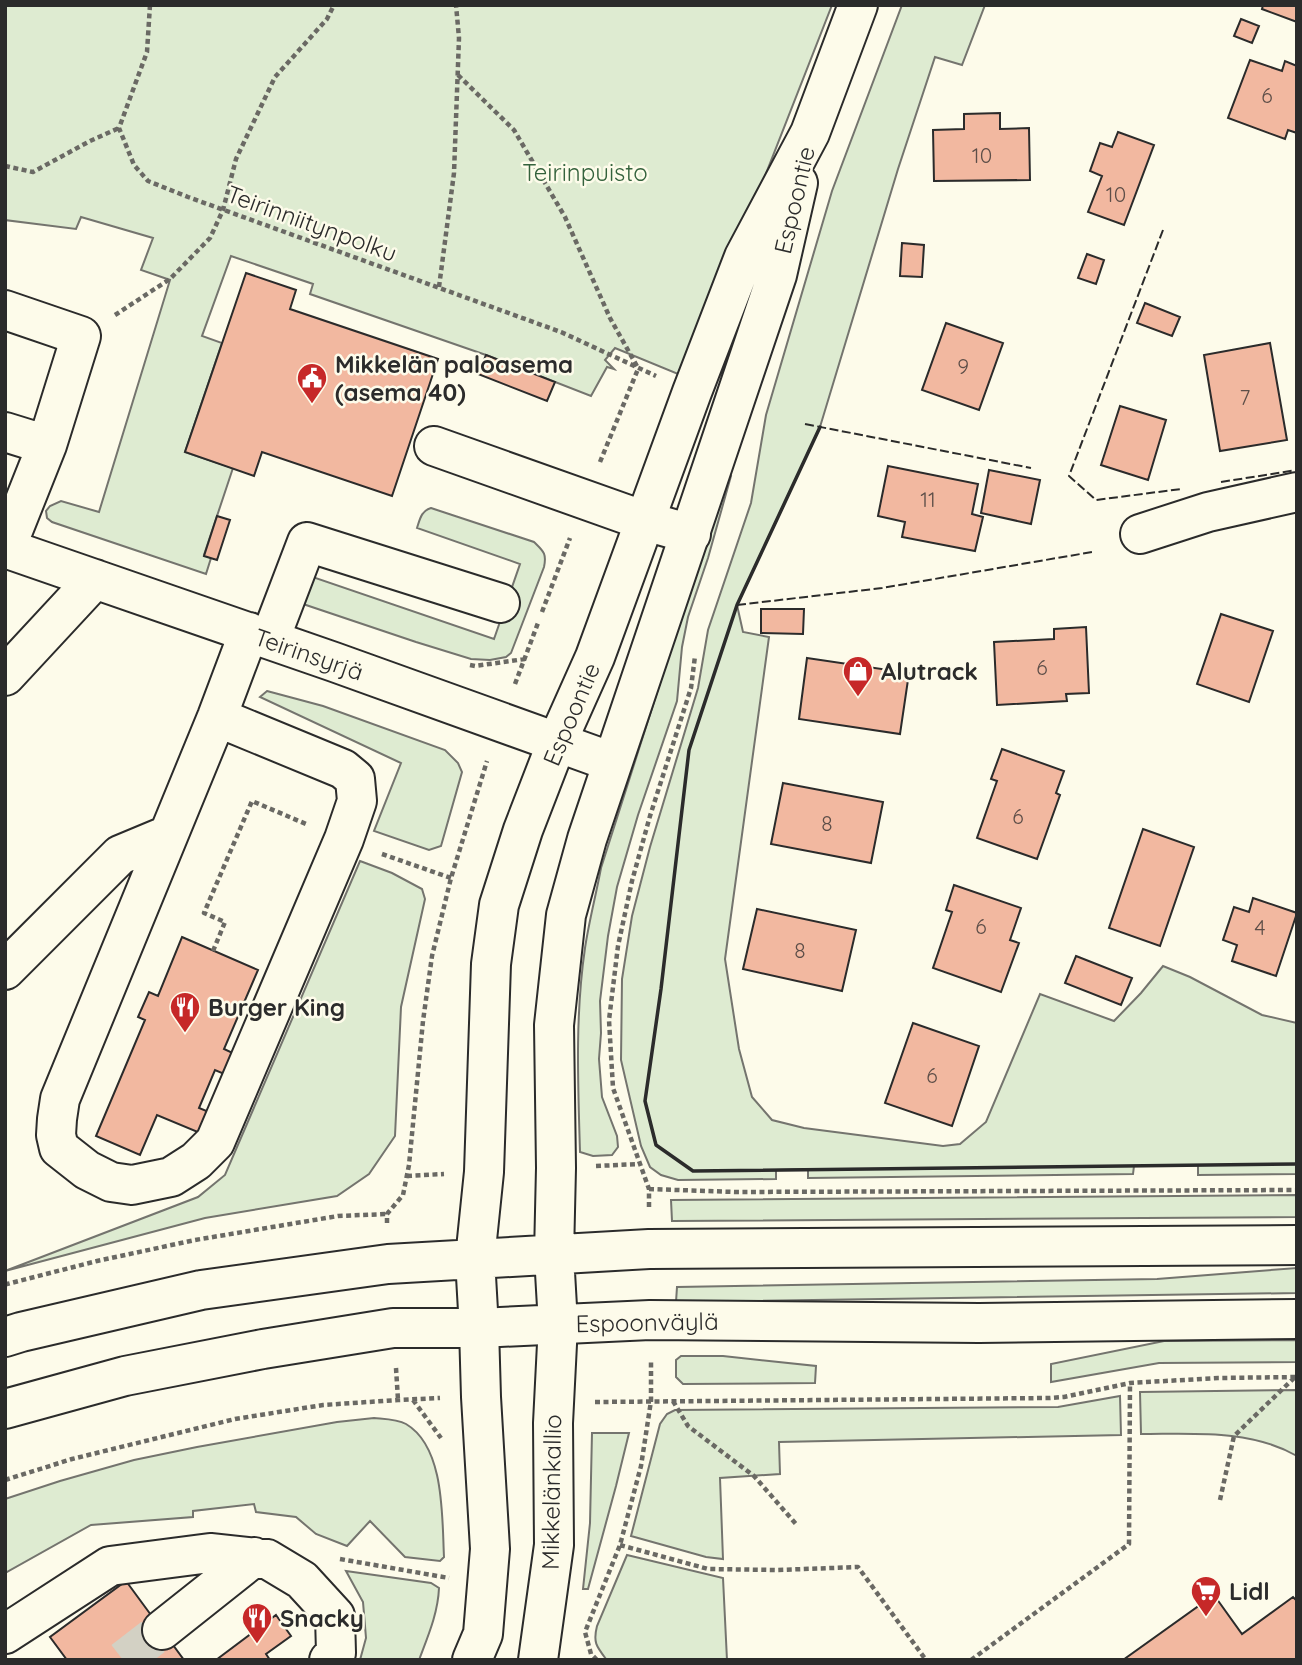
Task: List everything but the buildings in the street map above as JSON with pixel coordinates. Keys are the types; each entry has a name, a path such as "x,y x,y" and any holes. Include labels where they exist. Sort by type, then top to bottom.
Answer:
{"main road":[{"name":"Espoontie","path":"479,1328 475,1259 484,1172 491,964 499,905 523,830 557,742 595,657 744,257 810,133 858,5"},
{"name":"Espoontie","path":"558,1324 554,1255 554,1025 566,915 612,762 778,275 810,133"},
{"path":"5,310 81,336 47,445 6,548"},
{"path":"5,432 47,445"},
{"path":"435,446 645,521 691,534"},
{"path":"1140,534 1208,512 1297,492"},
{"path":"217,717 343,769 355,779 358,801 215,1142 195,1161 171,1177 132,1185 111,1182 87,1170 59,1148 56,1135 60,1099 217,717 307,542 500,603"},
{"name":"Teirinsyrjä","path":"6,548 612,762"},
{"path":"5,676 95,579"},
{"path":"5,970 120,855 168,835"},
{"path":"5,1336 201,1290 388,1264 649,1250 1297,1245"},
{"name":"Espoonväylä","path":"5,1409 125,1376 263,1349 393,1328 479,1328 650,1320 979,1323 1297,1319"},
{"name":"Mikkelänkallio","path":"539,1660 554,1545 554,1401 558,1324"},
{"path":"479,1328 490,1549 478,1647 539,1660"},
{"path":"5,1634 110,1566 210,1553 267,1559 302,1580 335,1616 336,1653 329,1660"},
{"path":"162,1630 254,1557"}],"path":[{"path":"5,166 33,172 119,128 147,52 149,5"},
{"path":"81,336 170,279 210,238 223,210 236,159 275,77 327,19 334,5"},
{"path":"439,287 454,173 459,38 456,5"},
{"name":"Teirinniitynpolku","path":"119,128 134,165 148,181 561,331 638,369 610,318 565,217 514,130 458,75"},
{"path":"649,1250 649,1189 613,1088 608,1020 618,946 632,881 691,688 696,652"},
{"path":"649,1189 736,1192 1297,1190"},
{"path":"5,1283 195,1240 338,1216 387,1214"},
{"path":"597,1660 591,1654 585,1632 620,1545 641,1466 651,1401 650,1320"},
{"path":"554,1401 1050,1398 1130,1383 1296,1377"},
{"path":"1220,1500 1234,1436 1296,1377"},
{"path":"971,1660 1129,1544 1130,1383"},
{"path":"5,1480 72,1459 234,1419 323,1405 481,1397"},
{"path":"672,1401 688,1426 754,1476 796,1524"},
{"path":"620,1545 708,1569 858,1567 926,1660"},
{"path":"336,1558 453,1578"}],"green space":[{"name":"Teirinpuisto","path":"5,5 832,5 758,194 678,374 615,348 605,360 614,369 607,367 591,396 486,355 310,294 313,284 231,256 202,336 222,343 185,452 233,468 204,555 211,558 206,574 52,522 47,518 46,511 50,506 61,501 99,512 170,280 141,270 153,238 81,217 76,229 5,220"},
{"path":"902,5 985,5 962,65 935,57 820,427 737,605 743,632 769,637 725,959 739,1049 752,1097 772,1120 804,1128 943,1146 960,1144 986,1122 1040,994 1114,1021 1163,966 1190,977 1262,1015 1297,1023 1297,1174 1198,1175 1198,1165 1134,1166 1133,1174 808,1178 808,1169 776,1170 776,1179 678,1180 661,1175 650,1167 641,1146 621,1060 622,979 632,916 698,688 708,630 751,503 766,415 832,191"},
{"path":"727,473 731,476 688,617 677,701 638,815 617,887 600,1001 599,1059 602,1097 617,1136 618,1147 612,1155 593,1156 580,1152 578,1050 582,973 588,928 601,868"},
{"path":"431,508 534,542 544,553 544,567 511,653 506,657 471,659 303,604 307,575 494,639 520,564 417,528 423,513"},
{"path":"267,691 323,706 445,750 458,763 462,772 441,846 429,850 374,831 401,763 260,697"},
{"path":"360,861 392,873 422,889 425,899 401,1007 395,1136 369,1174 337,1196 205,1218 5,1271 198,1197 225,1175"},
{"path":"1297,1195 1297,1217 672,1221 671,1200"},
{"path":"1297,1268 1297,1293 676,1302 677,1287 1157,1279"},
{"path":"1297,1340 1297,1362 1159,1363 1051,1382 1051,1364 1164,1341"},
{"path":"681,1356 723,1356 816,1366 815,1383 683,1384 676,1377 676,1360"},
{"path":"1297,1390 1297,1456 1279,1447 1241,1437 1141,1434 1140,1392"},
{"path":"1120,1396 1121,1435 779,1442 780,1474 720,1478 723,1559 706,1557 631,1536 660,1424 667,1414 675,1410 1058,1407"},
{"path":"374,1418 406,1424 419,1435 428,1449 439,1484 444,1557 440,1561 405,1557 370,1521 347,1546 316,1534 296,1517 256,1512 254,1504 193,1511 193,1517 91,1525 5,1573 5,1499 134,1460 337,1422"},
{"path":"592,1433 629,1433 588,1589 583,1589 590,1523"},
{"path":"627,1555 723,1578 727,1660 606,1659 596,1644 597,1626"},
{"path":"346,1571 431,1583 439,1588 435,1615 419,1660 360,1660 366,1638 363,1602"}],"tunnel":[{"path":"123,1660 162,1630"}],"fence":[{"path":"1163,230 1069,476 1096,500 1181,489"},
{"path":"805,424 1031,468"},
{"path":"1221,482 1297,470"},
{"path":"737,605 882,588 1092,552"}],"wall":[{"path":"820,427 737,605 689,750 645,1101 656,1145 693,1171 1297,1164"}],"place":[{"name":"Mikkelän paloasema (asema 40)","path":"312,405"},
{"name":"Alutrack","path":"858,698"},
{"name":"Burger King","path":"185,1034"},
{"name":"Lidl","path":"1206,1618"},
{"name":"Snacky","path":"257,1645"}]}
